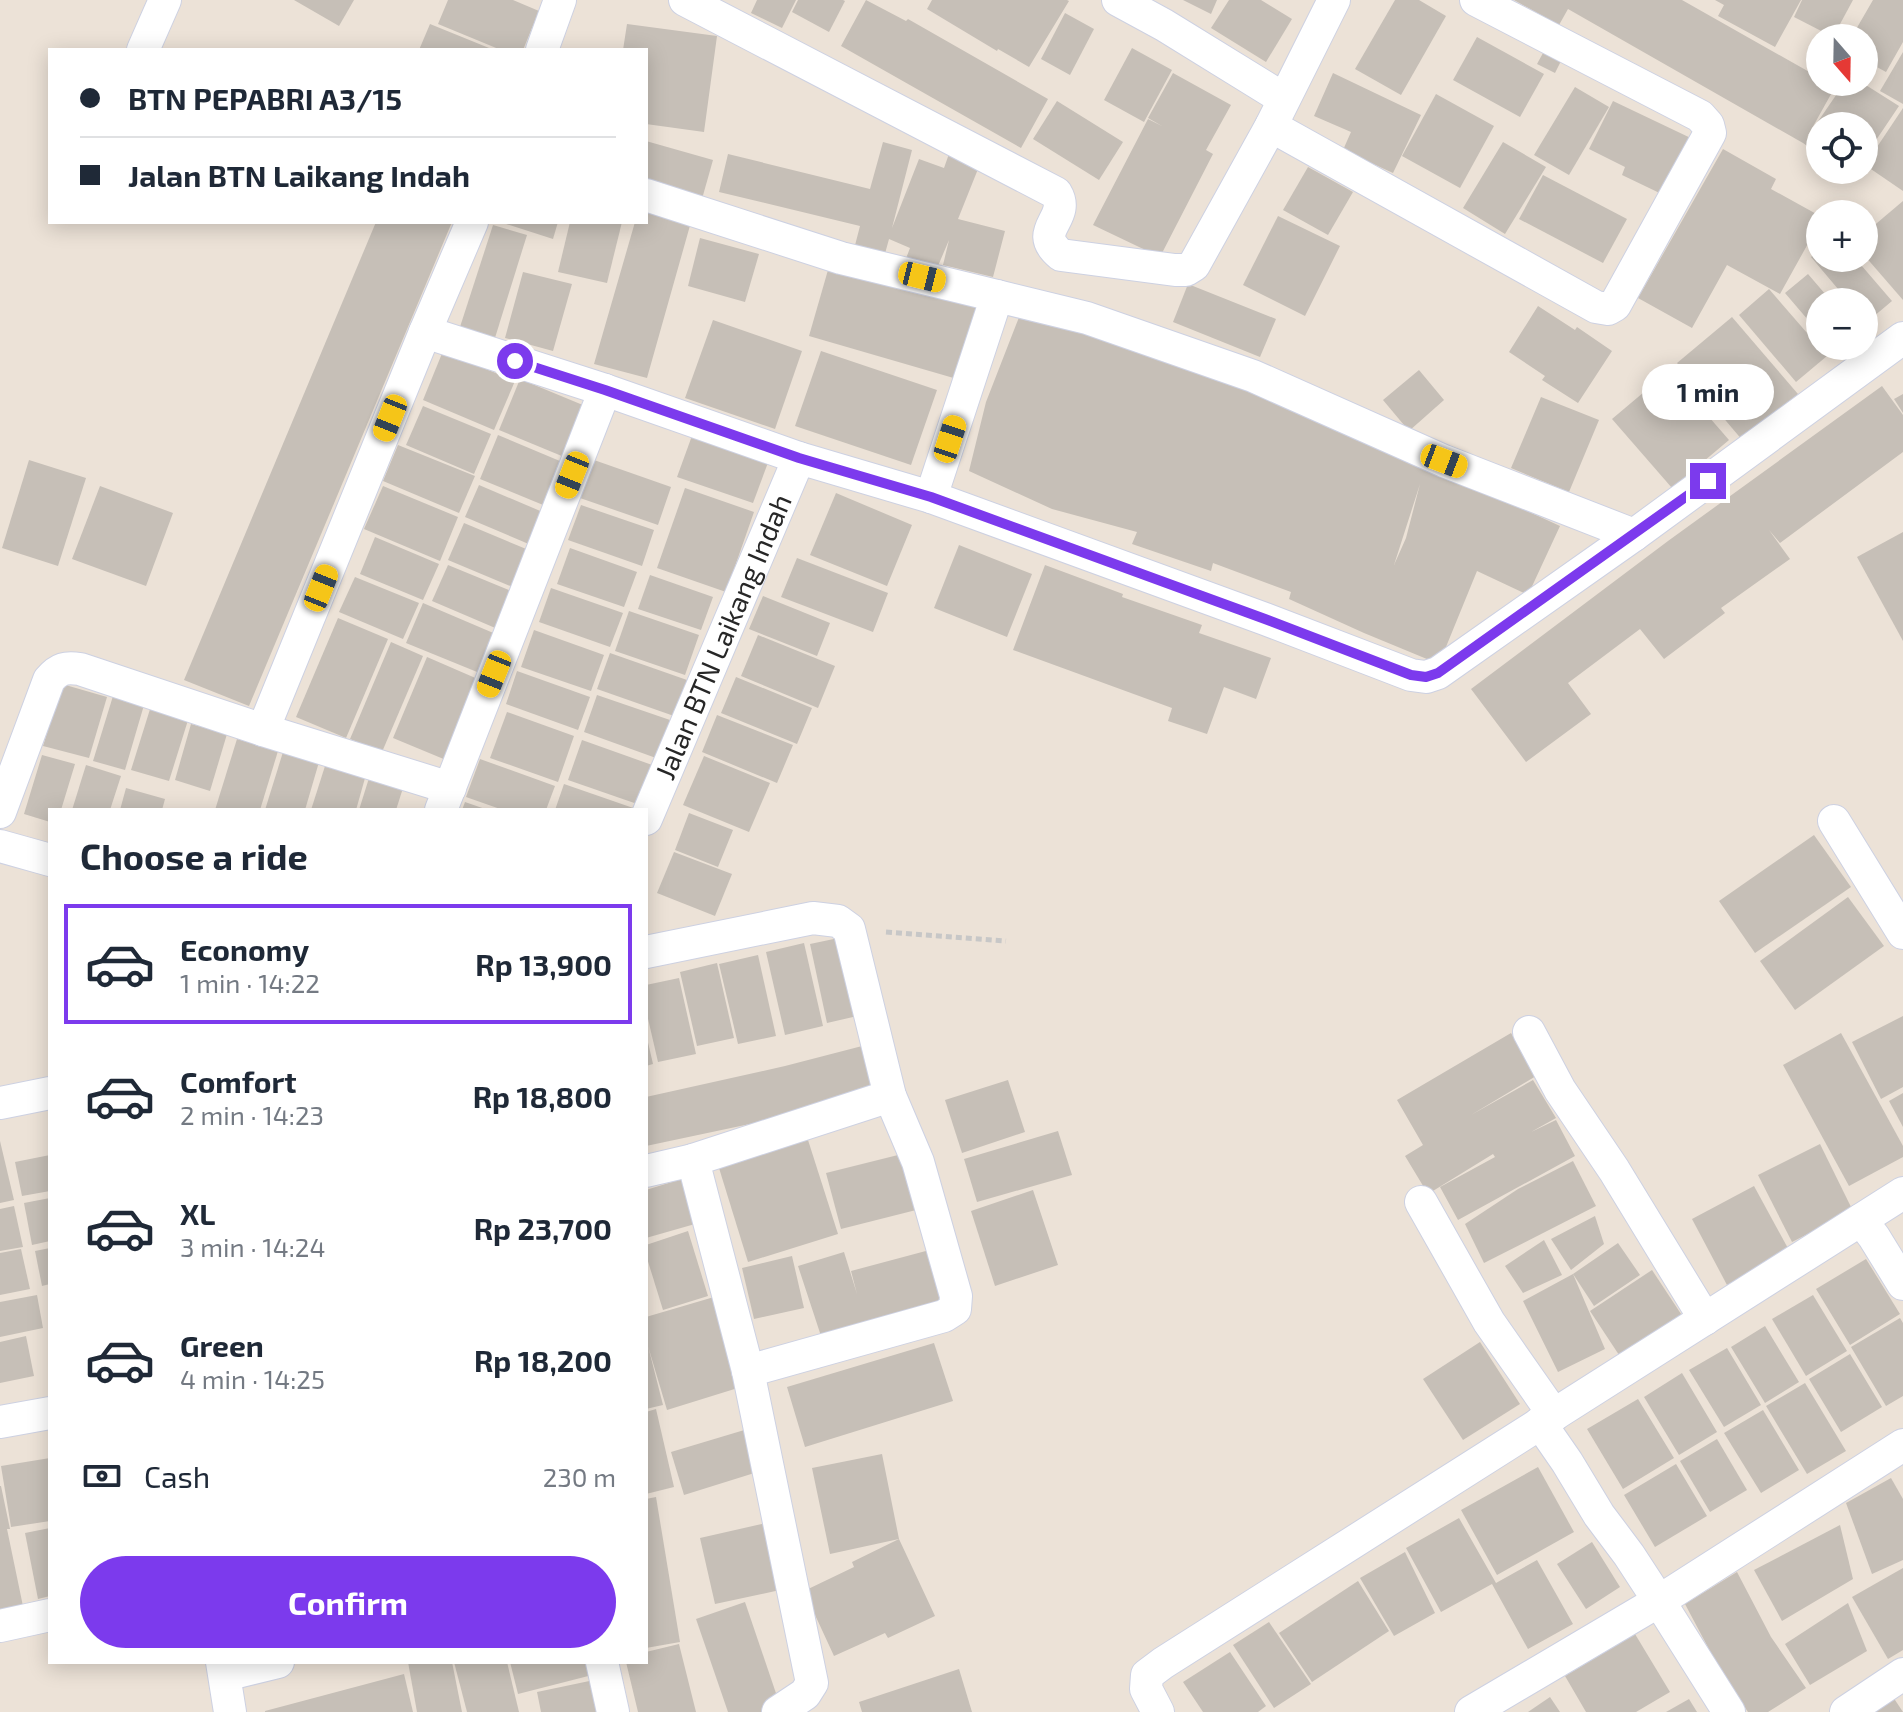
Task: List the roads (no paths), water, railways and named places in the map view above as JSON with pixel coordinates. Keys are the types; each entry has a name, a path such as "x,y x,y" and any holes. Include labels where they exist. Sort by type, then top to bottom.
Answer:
{"street":[{"path":"144,48 165,0"},
{"path":"543,48 560,0"},
{"path":"685,0 1056,193 1061,209 1049,231 1051,245 1061,255 1175,270 1186,270 1194,265 1334,0"},
{"path":"1118,0 1164,25 1277,113 1596,307 1608,309 1615,305 1710,133 1708,125 1700,116 1476,0"},
{"path":"648,196 841,258 1087,318 1253,376 1444,461 1634,535"},
{"path":"263,730 471,224"},
{"path":"931,497 997,296"},
{"path":"425,332 605,390 799,458"},
{"name":"Jalan BTN Laikang Indah","path":"648,814 799,458 931,497 1411,675 1426,677 1438,673 1634,535 1903,338"},
{"path":"0,812 49,680 57,670 68,667 263,730 445,799 605,390"},
{"path":"1834,821 1903,933"},
{"path":"0,846 48,859"},
{"path":"648,952 813,918 838,921 849,929 890,1096 918,1162 956,1296 955,1309 944,1316 748,1371"},
{"path":"1529,1032 1560,1090 1614,1170 1705,1319"},
{"path":"0,1103 48,1093"},
{"path":"648,1171 693,1160 890,1096"},
{"path":"693,1160 748,1371 812,1683 805,1694 778,1712"},
{"path":"1158,1712 1146,1689 1147,1675 1163,1663 1903,1193"},
{"path":"1421,1202 1599,1515 1629,1555 1729,1712"},
{"path":"1861,1220 1903,1284"},
{"path":"0,1422 48,1413"},
{"path":"1471,1712 1659,1601 1903,1445"},
{"path":"0,1626 48,1615"},
{"path":"230,1712 224,1669 263,1664"},
{"path":"602,1664 613,1712"},
{"path":"1846,1712 1903,1674"}]}
